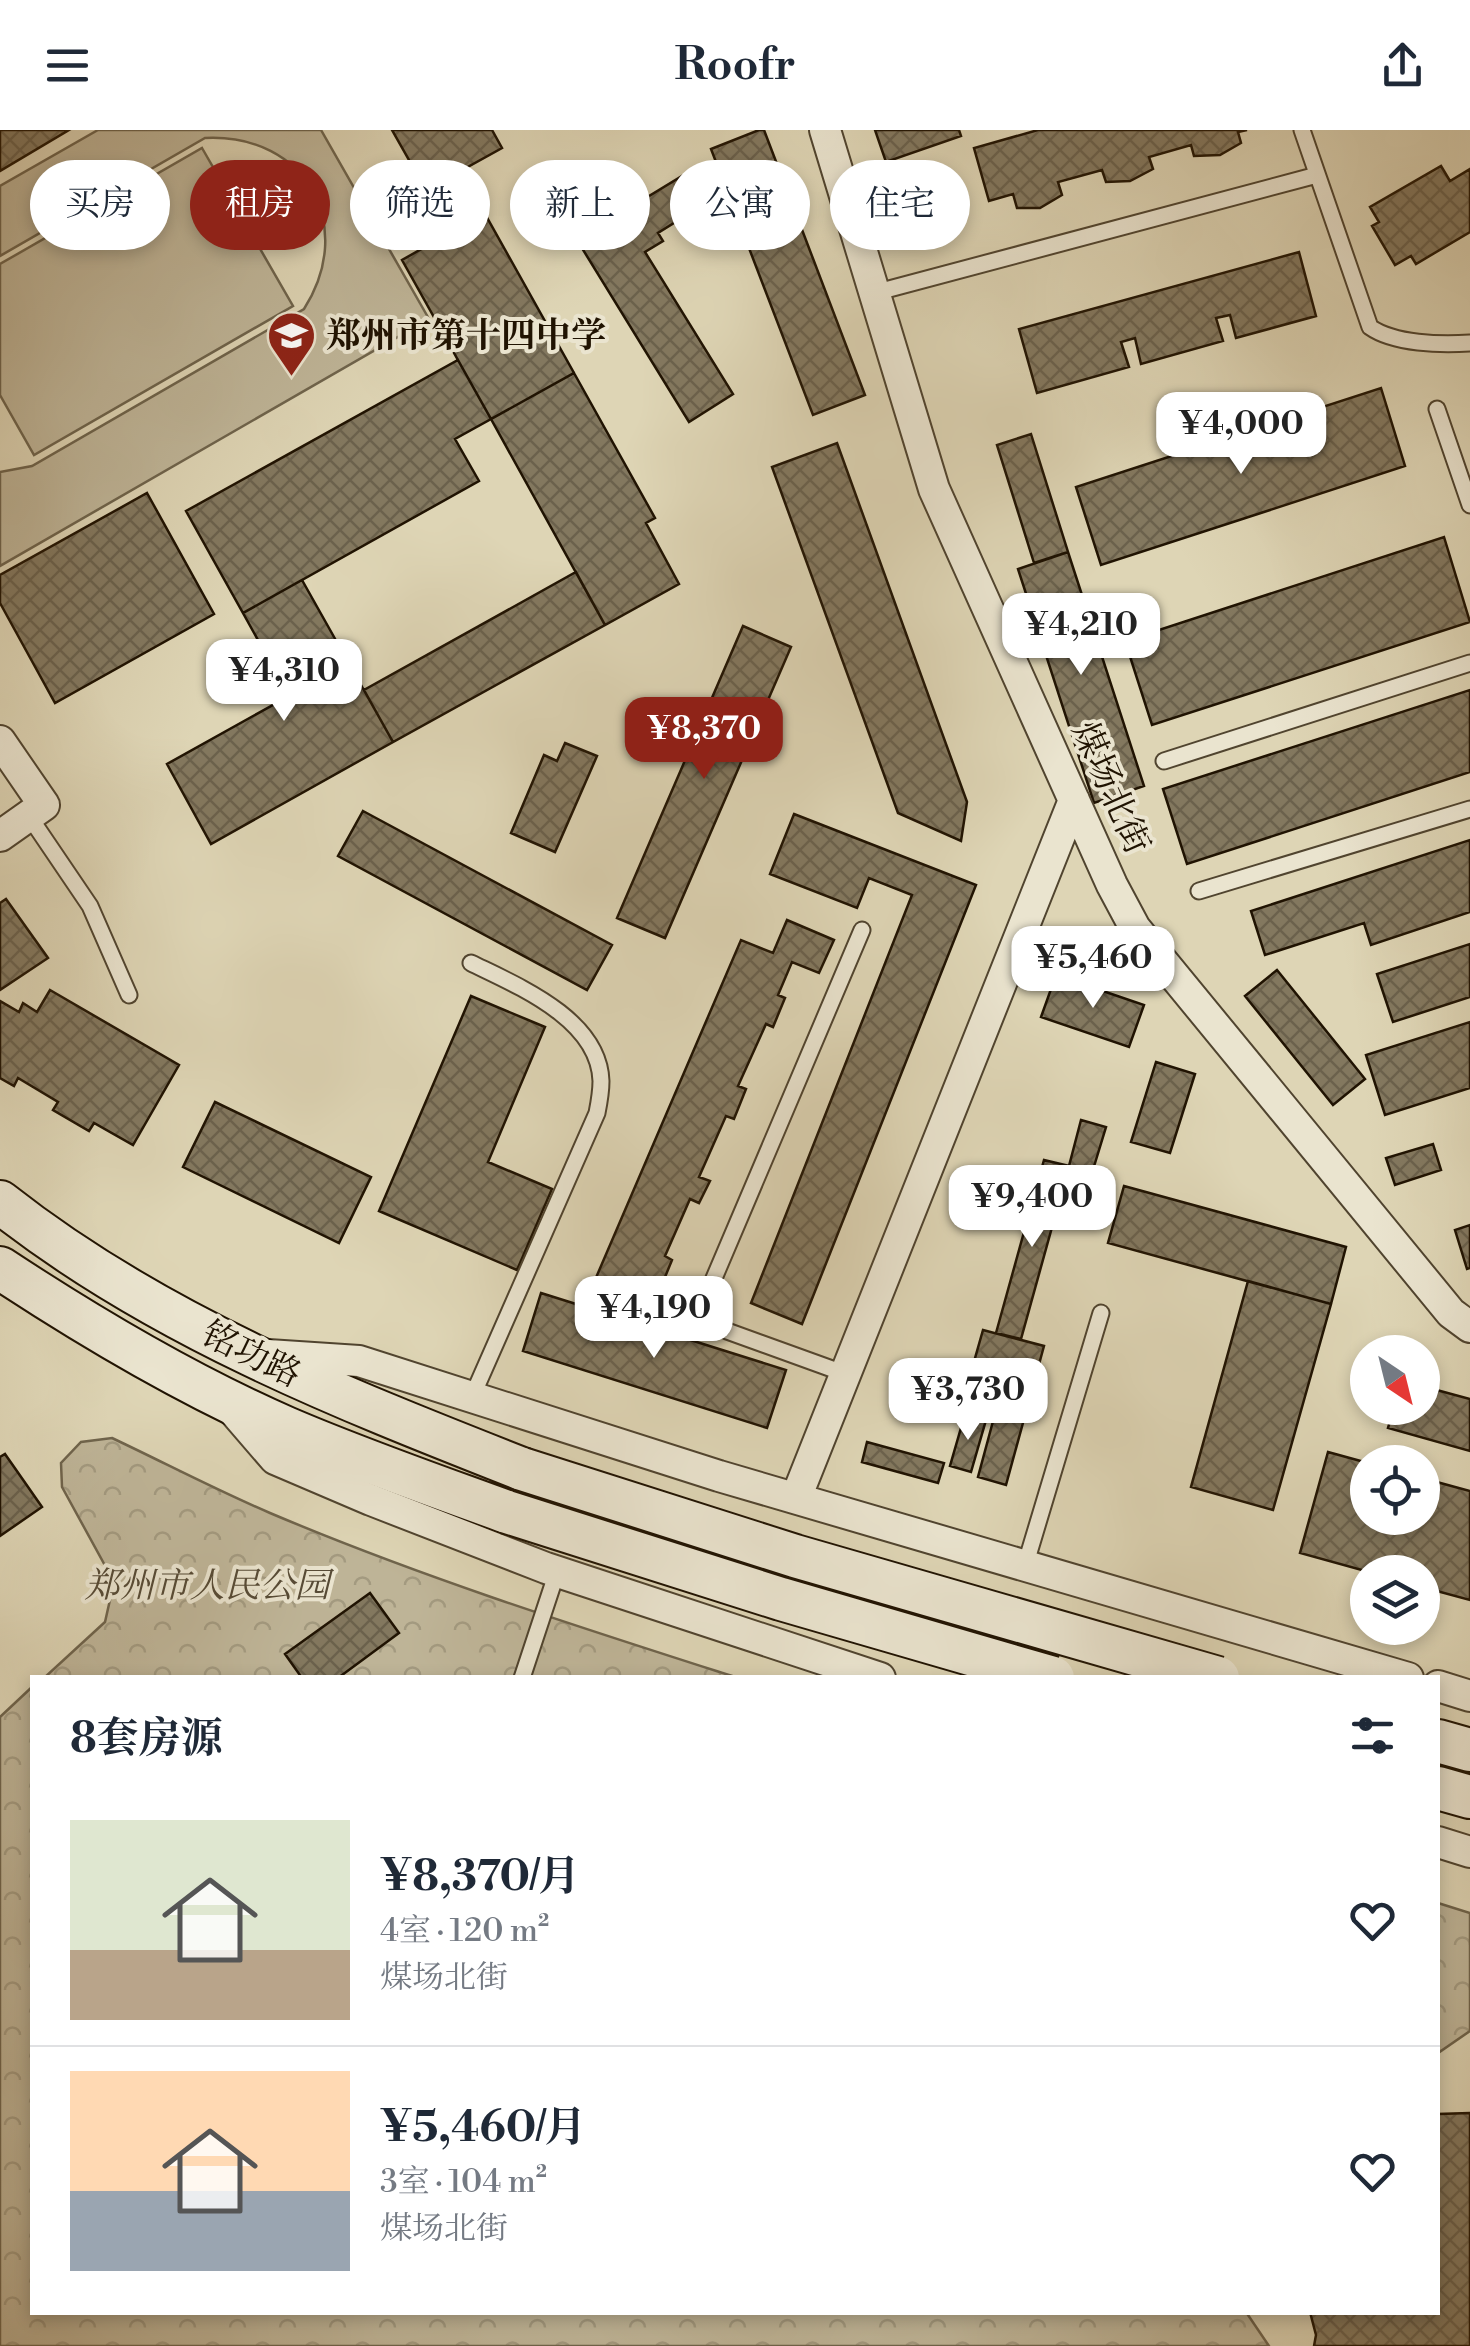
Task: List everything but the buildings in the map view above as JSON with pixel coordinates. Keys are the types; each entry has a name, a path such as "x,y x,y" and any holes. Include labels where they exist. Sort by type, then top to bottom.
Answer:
{"main road":[{"name":"铭功路","path":"0,1202 46,1238 111,1280 245,1354 367,1408 522,1469 795,1556 1208,1675"},
{"name":"铭功路","path":"0,1268 85,1323 223,1398 348,1453 506,1512 781,1599 1044,1675"},
{"path":"1440,1741 1470,1750"},
{"path":"1440,1789 1470,1797"}],"street":[{"name":"煤场北街","path":"825,130 934,489 1136,928 1451,1313 1470,1327"},
{"path":"0,741 44,805 0,836"},
{"path":"796,1498 1074,800"},
{"path":"245,1354 359,1362 796,1498 1398,1675"},
{"path":"223,1398 275,1459 557,1572 871,1675"},
{"path":"1440,1687 1470,1696"},
{"path":"1440,1843 1470,1852"}],"lane":[{"path":"1302,130 1370,327 1382,336 1453,344 1470,342"},
{"path":"874,293 1317,174"},
{"path":"1437,409 1470,505"},
{"path":"1164,761 1470,663"},
{"path":"1199,891 1470,809"},
{"path":"29,816 90,906 129,995"},
{"path":"846,1374 727,1332 714,1315 709,1290 862,930"},
{"path":"472,963 544,1000 570,1022 595,1055 601,1080 598,1113 472,1398"},
{"path":"1025,1566 1101,1312"},
{"path":"523,1675 557,1572"}],"green space":[{"path":"98,130 321,130 350,181 350,250 390,250 429,319 0,566 0,472 32,466 304,309 319,278 324,250 330,250 330,160 284,160 271,151 240,141 205,138 167,160 46,160"},
{"path":"202,148 209,160 190,160 190,250 261,250 293,306 34,455 0,395 0,264 30,247 30,250 170,250 170,166"},
{"path":"30,169 30,239 0,256 0,186"},
{"name":"郑州市人民公园","path":"112,1438 250,1504 384,1559 729,1675 47,1675 105,1622 114,1582 62,1487 61,1463 81,1442"},
{"name":"郑州市人民公园","path":"30,1689 30,2315 1248,2315 1269,2346 0,2346 0,1717"},
{"path":"1440,1904 1470,1913 1470,2031 1440,2052"}],"place":[{"name":"郑州市第十四中学","path":"291,378"}]}
